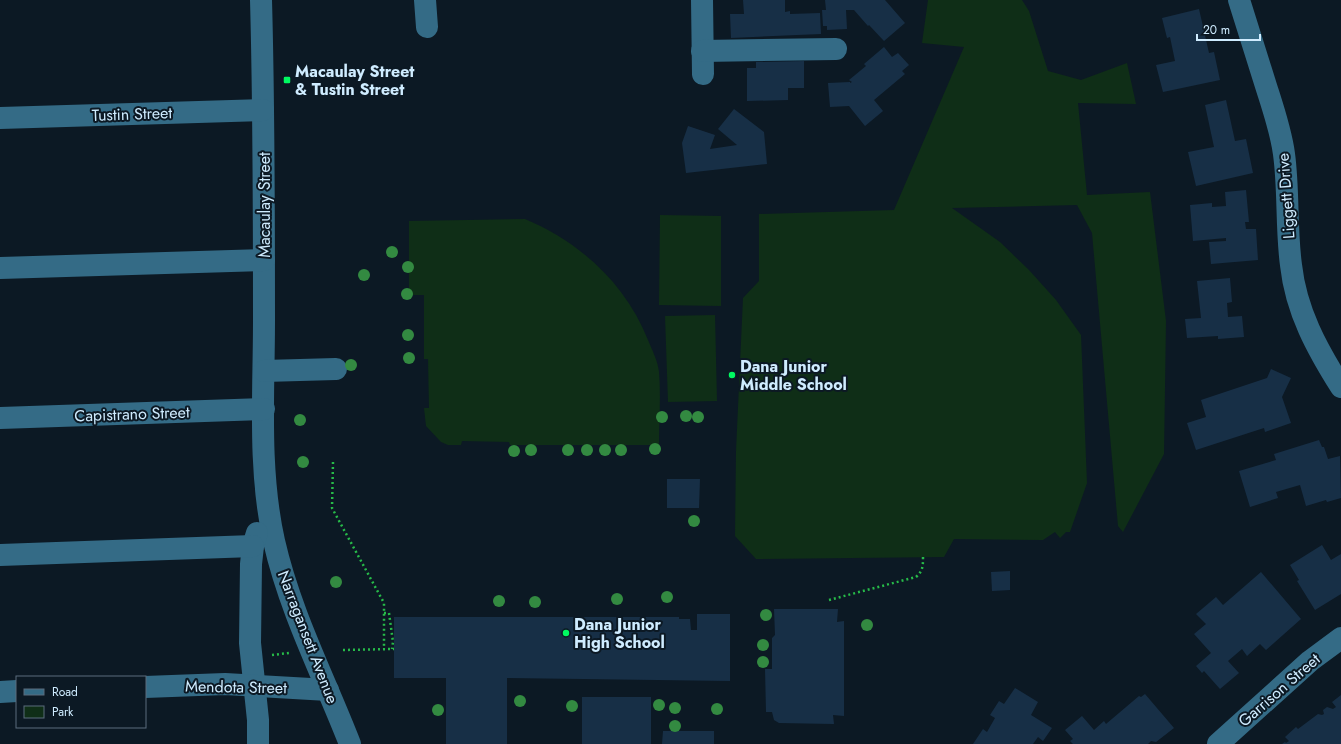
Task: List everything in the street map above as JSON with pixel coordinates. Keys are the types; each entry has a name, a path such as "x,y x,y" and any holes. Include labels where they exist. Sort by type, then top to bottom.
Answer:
{"street":[{"name":"Macaulay Street","path":"261,0 264,409"},
{"path":"425,0 427,27"},
{"path":"702,0 703,74"},
{"name":"Liggett Drive","path":"1239,0 1276,118 1284,153 1291,265 1295,288 1310,334 1322,357 1341,387"},
{"path":"702,51 836,49"},
{"name":"Tustin Street","path":"0,118 263,110"},
{"path":"0,268 264,260"},
{"path":"264,370 336,369"},
{"name":"Capistrano Street","path":"0,418 264,409"},
{"name":"Narragansett Avenue","path":"264,409 264,448 268,502 274,540 288,593 350,744"},
{"path":"258,744 258,720 250,643 253,546 268,502"},
{"path":"0,555 253,546"},
{"name":"Garrison Street","path":"1220,743 1311,661 1341,638"},
{"name":"Mendota Street","path":"146,687 225,684 328,690"},
{"path":"0,692 16,691"}],"path":[{"path":"332,462 332,508 384,603 384,649"},
{"path":"829,600 916,577 923,568 923,557"},
{"path":"343,650 393,649 390,613 384,613"},
{"path":"268,655 295,653"}],"green space":[{"path":"928,0 1022,0 1029,11 1048,71 1081,80 1127,63 1136,104 1078,103 1087,195 1150,192 1166,321 1164,454 1123,532 1118,526 1092,233 1077,205 952,208 1000,242 1029,270 1056,300 1081,335 1087,483 1070,532 1066,532 1060,538 1055,532 1043,540 954,539 944,557 756,559 735,536 736,451 743,298 759,281 759,214 894,210 964,47 922,43"},
{"path":"660,215 721,216 721,306 659,305"},
{"path":"525,219 564,240 599,267 614,283 639,320 655,356 659,372 659,445 510,445 509,442 462,441 461,445 448,445 441,442 426,426 424,408 429,408 428,359 424,359 424,295 409,295 409,221"},
{"path":"715,315 717,401 668,402 665,316"}],"building":[{"path":"743,0 785,0 785,12 790,11 790,14 820,13 821,34 731,38 730,14 744,14"},
{"path":"825,0 885,0 905,23 884,41 854,10 846,10 847,29 827,30 827,26 823,26 822,10 826,10"},
{"path":"1199,9 1209,53 1214,52 1220,80 1163,92 1156,65 1175,61 1170,37 1167,38 1162,18"},
{"path":"884,47 892,57 898,53 909,65 902,71 905,74 874,100 883,111 865,126 849,106 830,107 828,83 852,82 849,80 866,66 864,64"},
{"path":"804,61 804,88 788,88 788,100 747,101 747,68 756,68 756,62"},
{"path":"1226,100 1235,141 1246,139 1253,173 1196,186 1188,152 1214,147 1205,105"},
{"path":"734,109 764,132 767,164 686,173 682,143 688,126 715,135 710,149 737,145 718,129"},
{"path":"1246,190 1249,222 1245,222 1246,229 1256,229 1258,260 1211,264 1209,242 1226,241 1226,238 1193,241 1190,205 1212,203 1212,207 1226,206 1225,192"},
{"path":"1230,278 1232,302 1227,303 1228,317 1242,316 1244,337 1218,339 1218,336 1187,338 1185,319 1201,318 1197,281"},
{"path":"1271,369 1291,378 1282,397 1291,423 1265,432 1264,428 1196,450 1187,423 1206,417 1201,400 1267,378"},
{"path":"1319,440 1322,447 1324,447 1328,459 1340,456 1341,498 1327,502 1326,500 1306,506 1300,485 1276,492 1278,498 1250,507 1239,471 1276,460 1274,454"},
{"path":"667,479 700,479 699,508 667,508"},
{"path":"1322,545 1331,560 1341,554 1341,594 1315,610 1297,581 1299,580 1290,565"},
{"path":"1010,571 1010,590 992,591 991,572"},
{"path":"1261,572 1301,619 1266,650 1260,644 1247,656 1242,649 1228,661 1239,673 1220,689 1204,671 1202,673 1196,666 1211,653 1194,634 1206,624 1196,614 1216,597 1223,605"},
{"path":"774,609 838,609 837,622 844,621 844,716 833,715 834,724 779,723 774,720 772,712 766,712 765,669 772,669 772,638 775,635"},
{"path":"697,614 730,614 730,681 507,678 507,744 446,744 446,678 394,678 394,617 679,617 679,619 690,619 691,630 697,630"},
{"path":"1015,688 1038,702 1031,715 1052,728 1043,741 1038,737 1033,744 973,744 983,729 987,732 995,718 990,715 999,701 1004,704"},
{"path":"1145,694 1174,728 1156,742 1151,741 1148,744 1073,744 1070,741 1073,739 1065,730 1082,716 1094,730 1104,721 1106,724 1139,696 1141,697"},
{"path":"1341,695 1341,744 1282,744 1289,741 1285,737 1296,727 1298,729 1318,714 1324,714 1323,710 1327,707 1333,709 1336,707 1332,702"},
{"path":"582,697 651,697 651,744 582,744"},
{"path":"663,731 714,731 714,744 662,744"}],"place":[{"name":"Macaulay Street & Tustin Street","path":"287,80"},
{"name":"Dana Junior Middle School","path":"732,375"},
{"name":"Dana Junior High School","path":"566,633"}]}
